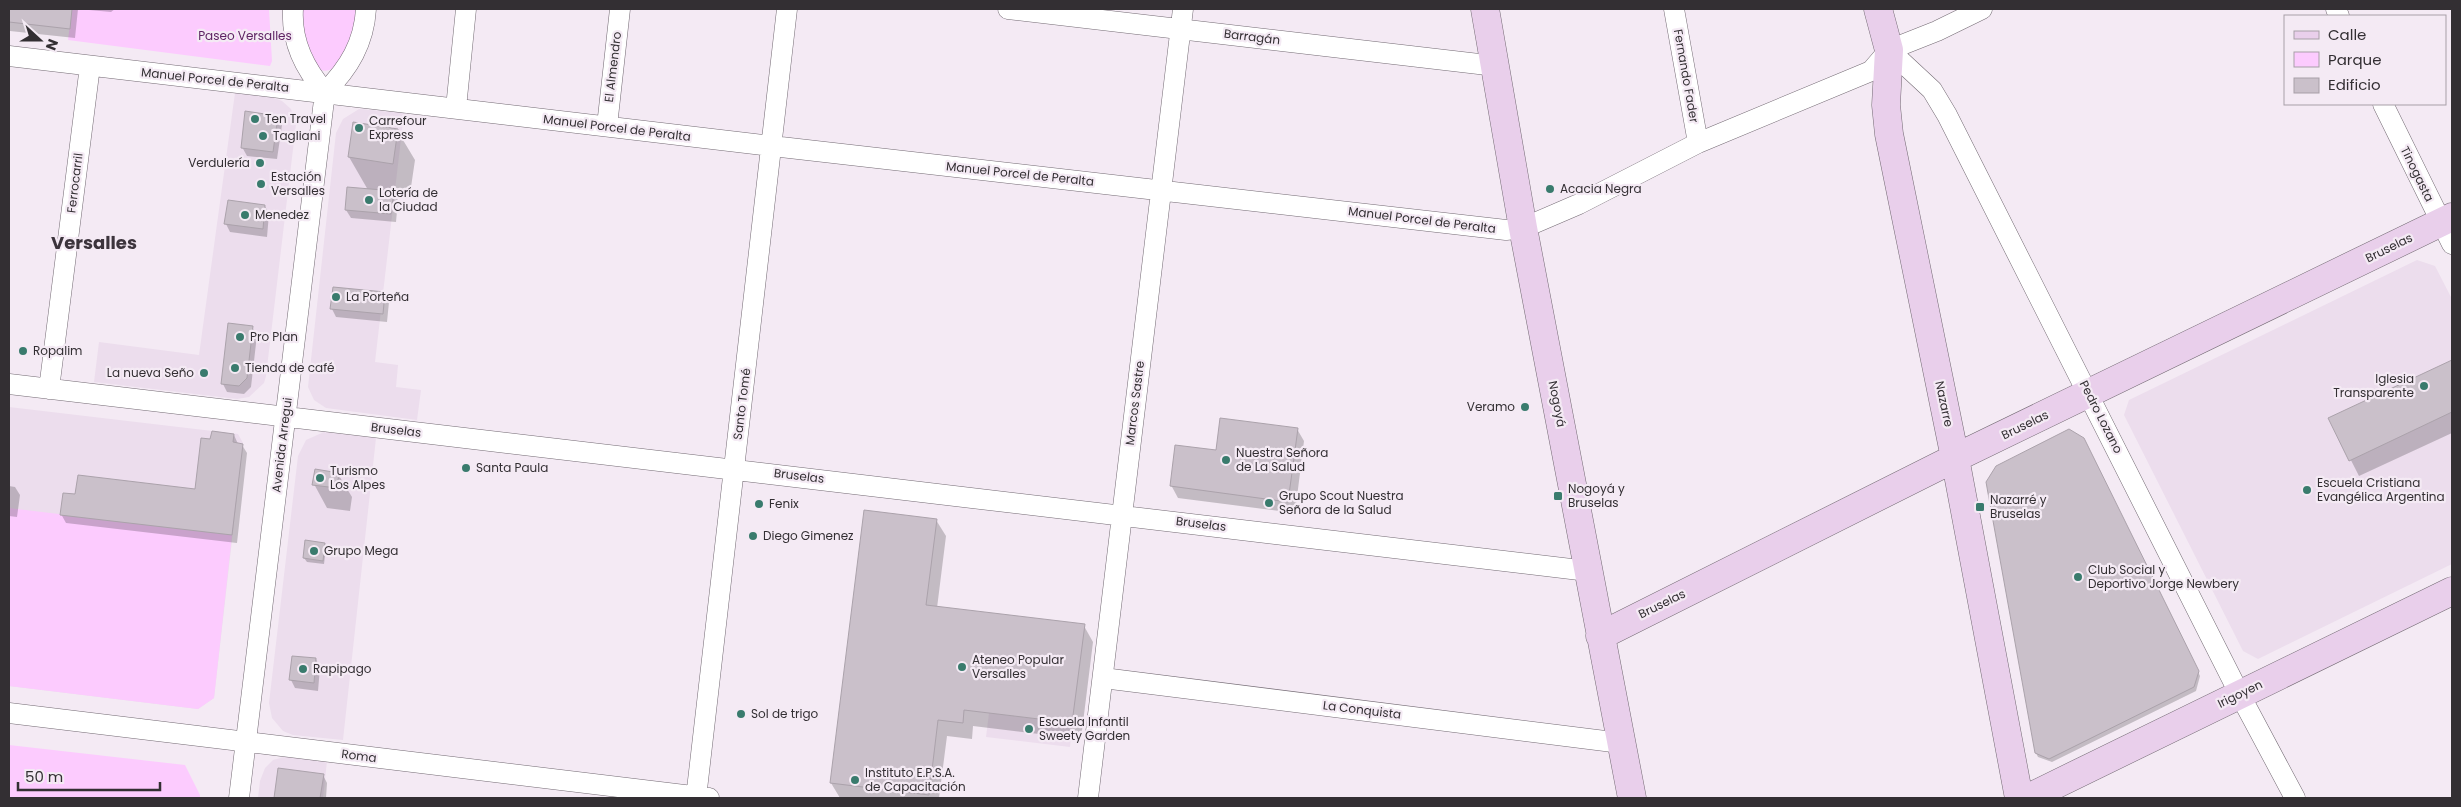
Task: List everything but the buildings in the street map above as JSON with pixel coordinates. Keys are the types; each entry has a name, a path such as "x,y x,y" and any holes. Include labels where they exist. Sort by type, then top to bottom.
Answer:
{"street":[{"path":"293,9 294,32 304,64 325,92 340,78 352,61 360,43 366,9"},
{"path":"456,108 466,9"},
{"name":"El Almendro","path":"607,126 620,9"},
{"name":"Santo Tomé","path":"700,798 734,469 787,9"},
{"name":"Barragán","path":"1008,9 1496,66"},
{"name":"Marcos Sastre","path":"1088,798 1183,9"},
{"name":"Nogoyá","path":"1485,9 1523,228 1632,798"},
{"name":"Fernando Fader","path":"1674,9 1698,143"},
{"name":"Nazarre","path":"1878,9 1889,50 1886,106 1888,134 1955,458 2020,798"},
{"name":"Manuel Porcel de Peralta","path":"9,56 1506,230 1523,228 1579,204 1698,143 1871,71 1889,50 1937,31 1982,9"},
{"name":"Pedro Lozano","path":"1889,50 1932,90 2089,394 2240,695 2295,798"},
{"name":"Ferrocarril","path":"49,389 90,66"},
{"name":"Avenida Arregui","path":"239,798 325,92"},
{"name":"Tinogasta","path":"2384,105 2449,228"},
{"name":"Bruselas","path":"1600,636 1955,458 2449,228"},
{"name":"Bruselas","path":"9,384 1588,571"},
{"name":"Irigoyen","path":"2028,798 2452,591"},
{"name":"La Conquista","path":"1103,678 1621,743"},
{"name":"Roma","path":"9,713 700,798"}],"shaded area":[{"path":"235,93 271,97 282,101 291,109 296,124 264,383 249,397 237,399 94,382 99,342 199,355"},
{"path":"359,109 404,113 375,362 398,365 396,387 421,390 417,420 326,408 314,400 308,387 336,133 343,119"},
{"name":"Escuela Cristiana Evangélica Argentina","path":"2417,260 2435,266 2452,299 2452,564 2258,659 2243,651 2124,415 2129,400"},
{"path":"9,407 238,434 243,443 214,698 198,709 9,686"},
{"path":"324,432 376,438 343,740 293,735 283,731 272,718 269,703 298,456 306,440"},
{"name":"Escuela Infantil Sweety Garden","path":"989,713 1072,723 1070,747 986,737"},
{"path":"288,756 327,761 323,798 258,798 260,781 265,768 273,760"}],"green space":[{"name":"Paseo Versalles","path":"72,9 269,9 272,61 270,66 68,40"},
{"path":"303,9 359,9 346,51 334,68 325,71 316,68 304,38"},
{"path":"9,508 232,535 214,698 198,709 9,686"},
{"path":"9,745 185,765 200,798 9,798"}],"place":[{"name":"Ten Travel","path":"255,119"},
{"name":"Carrefour Express","path":"359,128"},
{"name":"Tagliani","path":"263,136"},
{"name":"Verdulería","path":"260,163"},
{"name":"Estación Versalles","path":"261,184"},
{"name":"Acacia Negra","path":"1550,189"},
{"name":"Lotería de la Ciudad","path":"369,200"},
{"name":"Menedez","path":"245,215"},
{"name":"La Porteña","path":"336,297"},
{"name":"Pro Plan","path":"240,337"},
{"name":"Ropalim","path":"23,351"},
{"name":"Tienda de café","path":"235,368"},
{"name":"La nueva Seño","path":"204,373"},
{"name":"Iglesia Transparente","path":"2424,386"},
{"name":"Veramo","path":"1525,407"},
{"name":"Nuestra Señora de La Salud","path":"1226,460"},
{"name":"Santa Paula","path":"466,468"},
{"name":"Turismo Los Alpes","path":"320,478"},
{"name":"Escuela Cristiana Evangélica Argentina","path":"2307,490"},
{"name":"Nogoyá y Bruselas","path":"1558,496"},
{"name":"Grupo Scout Nuestra Señora de la Salud","path":"1269,503"},
{"name":"Fenix","path":"759,504"},
{"name":"Nazarré y Bruselas","path":"1980,507"},
{"name":"Diego Gimenez","path":"753,536"},
{"name":"Grupo Mega","path":"314,551"},
{"name":"Club Social y Deportivo Jorge Newbery","path":"2078,577"},
{"name":"Ateneo Popular Versalles","path":"962,667"},
{"name":"Rapipago","path":"303,669"},
{"name":"Sol de trigo","path":"741,714"},
{"name":"Escuela Infantil Sweety Garden","path":"1029,729"},
{"name":"Instituto E.P.S.A. de Capacitación","path":"855,780"}],"district":[{"name":"Versalles","path":"94,243"}]}
